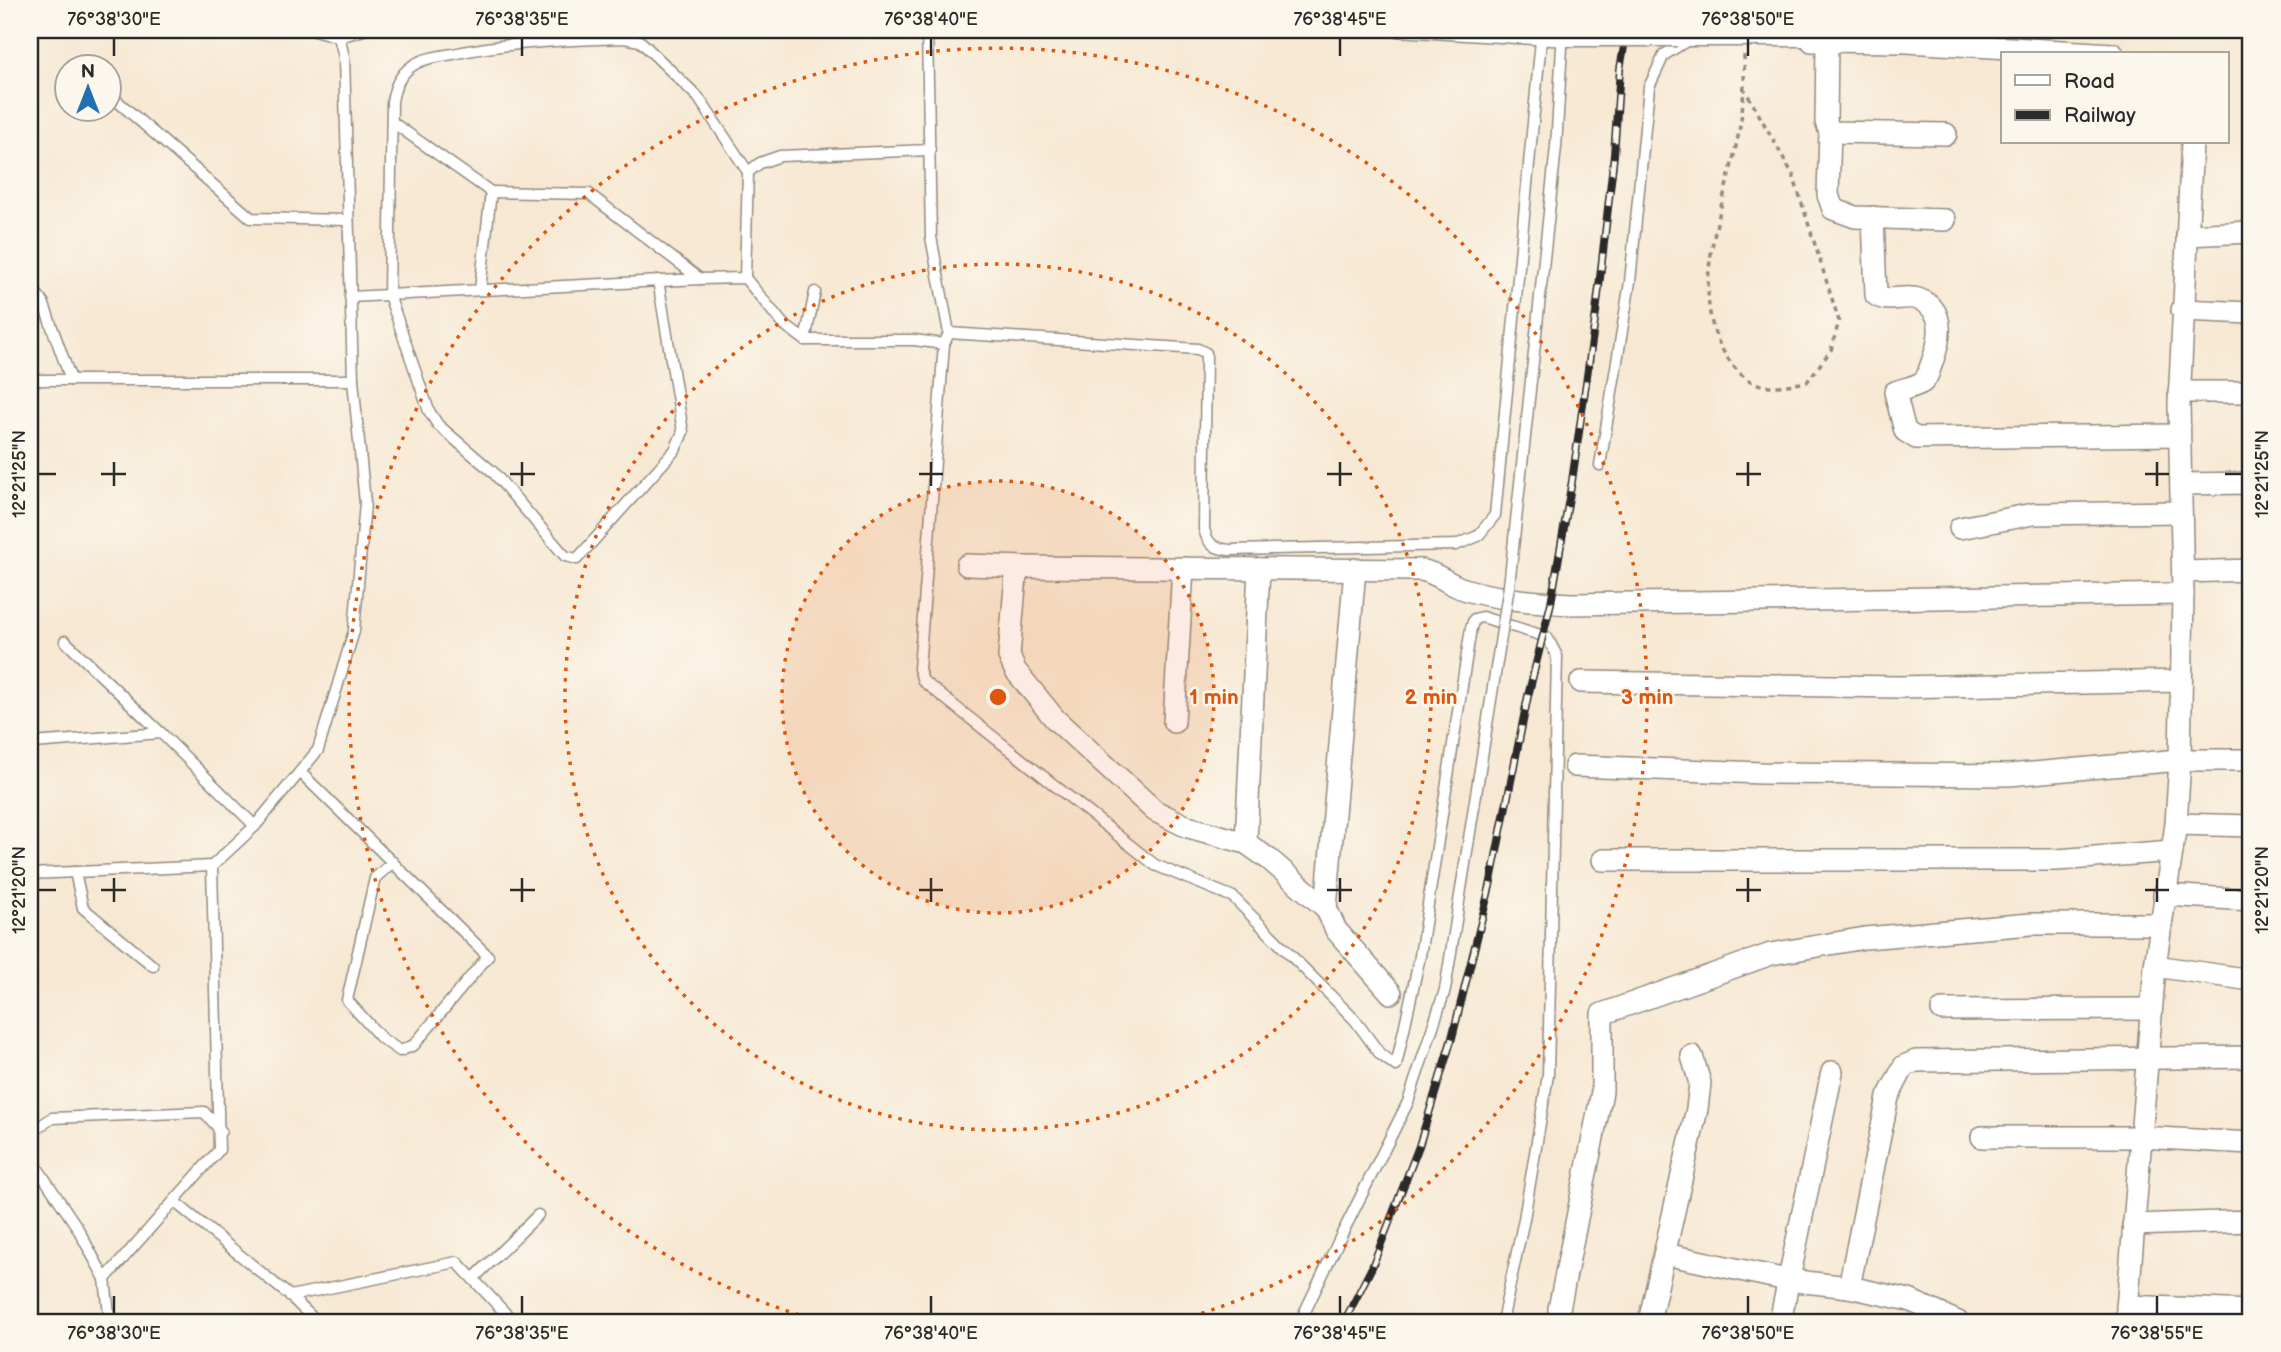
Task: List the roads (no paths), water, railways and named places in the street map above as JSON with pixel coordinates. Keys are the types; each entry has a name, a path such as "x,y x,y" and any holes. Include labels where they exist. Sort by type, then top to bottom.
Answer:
{"street":[{"path":"1945,220 1841,213 1829,205 1830,132 1826,122 1817,37 2006,39 2099,52"},
{"path":"1830,132 1946,134"},
{"path":"2192,144 2179,392 2183,572 2180,761 2176,824 2160,924 2146,1056 2127,1314 2251,1311"},
{"path":"1873,217 1875,295 1881,300 1916,298 1935,312 1939,323 1939,344 1928,375 1922,383 1895,392 1905,431 1916,438 2179,435"},
{"path":"2187,234 2251,232"},
{"path":"2182,310 2251,313"},
{"path":"2179,392 2251,392"},
{"path":"2181,484 2251,483"},
{"path":"1960,528 2033,514 2181,512"},
{"path":"967,565 1422,569 1435,572 1459,588 1571,604 2183,594"},
{"path":"1024,567 1016,575 1009,656 1029,690 1081,745 1154,811 1188,827 1246,843 1326,908 1336,930 1391,993"},
{"path":"1174,722 1183,568"},
{"path":"1246,843 1259,569"},
{"path":"1326,908 1355,569"},
{"path":"2183,572 2251,570"},
{"path":"1581,682 1898,687 2181,681"},
{"path":"1575,766 1762,773 2009,775 2180,761 2251,760"},
{"path":"2176,824 2251,826"},
{"path":"1603,860 2057,860 2172,852"},
{"path":"2164,895 2251,900"},
{"path":"1562,1321 1559,1309 1602,1092 1602,1014 1771,954 1866,938 2031,924 2160,924"},
{"path":"2155,966 2251,980"},
{"path":"1942,1010 2151,1009"},
{"path":"1649,1322 1697,1109 1700,1083 1692,1056"},
{"path":"1849,1287 1888,1097 1904,1066 1916,1061 2146,1056 2251,1057"},
{"path":"1780,1322 1832,1072"},
{"path":"1982,1137 2139,1137 2251,1143"},
{"path":"2133,1225 2251,1221"},
{"path":"1665,1254 1787,1280 1849,1287 1909,1300 1958,1322"}],"lane":[{"path":"314,30 339,37 364,30"},
{"path":"927,30 931,237 948,333 944,344 919,669 923,681 1154,865 1233,897 1355,1020 1380,1054 1396,1066 1420,956 1471,628 1474,620 1482,617 1547,637 1552,643 1556,656 1548,1075 1524,1219 1502,1322"},
{"path":"1379,30 1541,40 1566,37 1817,37"},
{"path":"30,874 212,866 255,826 318,750 354,631 365,503 353,380 344,57 339,37"},
{"path":"1300,1322 1408,1102 1445,990 1509,586 1566,37"},
{"path":"1600,465 1630,282 1649,87 1664,55 1685,37"},
{"path":"658,280 682,432 675,450 577,559 565,556 493,472 438,425 429,411 389,295 395,86 412,65 432,58 504,43 624,38 640,41 698,97 748,172 745,278 783,324 805,340 914,340 944,344"},
{"path":"948,333 1198,349 1206,352 1204,529 1207,541 1214,548 1229,550 1456,545 1478,536 1495,515 1541,40"},
{"path":"122,105 251,218 347,220"},
{"path":"392,122 491,192 589,194 700,279"},
{"path":"748,172 760,163 780,156 930,150"},
{"path":"480,290 491,192"},
{"path":"350,296 745,278"},
{"path":"30,292 36,293 43,302 71,380"},
{"path":"805,340 815,292"},
{"path":"30,380 353,380"},
{"path":"65,641 255,826"},
{"path":"30,740 33,743 161,733"},
{"path":"300,772 393,862 488,956 414,1045 400,1051 381,1038 346,1000 375,878 393,862"},
{"path":"105,1279 176,1203 219,1150 221,1131 212,866"},
{"path":"75,872 81,903 87,912 153,966"},
{"path":"30,1133 52,1118 204,1112 221,1131"},
{"path":"30,1157 77,1227 105,1279 110,1322"},
{"path":"176,1203 290,1296 317,1322"},
{"path":"473,1279 538,1214"},
{"path":"290,1296 457,1262 509,1317 504,1322"}],"railway":[{"path":"1344,1322 1372,1267 1419,1146 1452,1038 1490,886 1528,696 1551,603 1572,481 1596,313 1614,155 1620,69 1627,30"}]}
